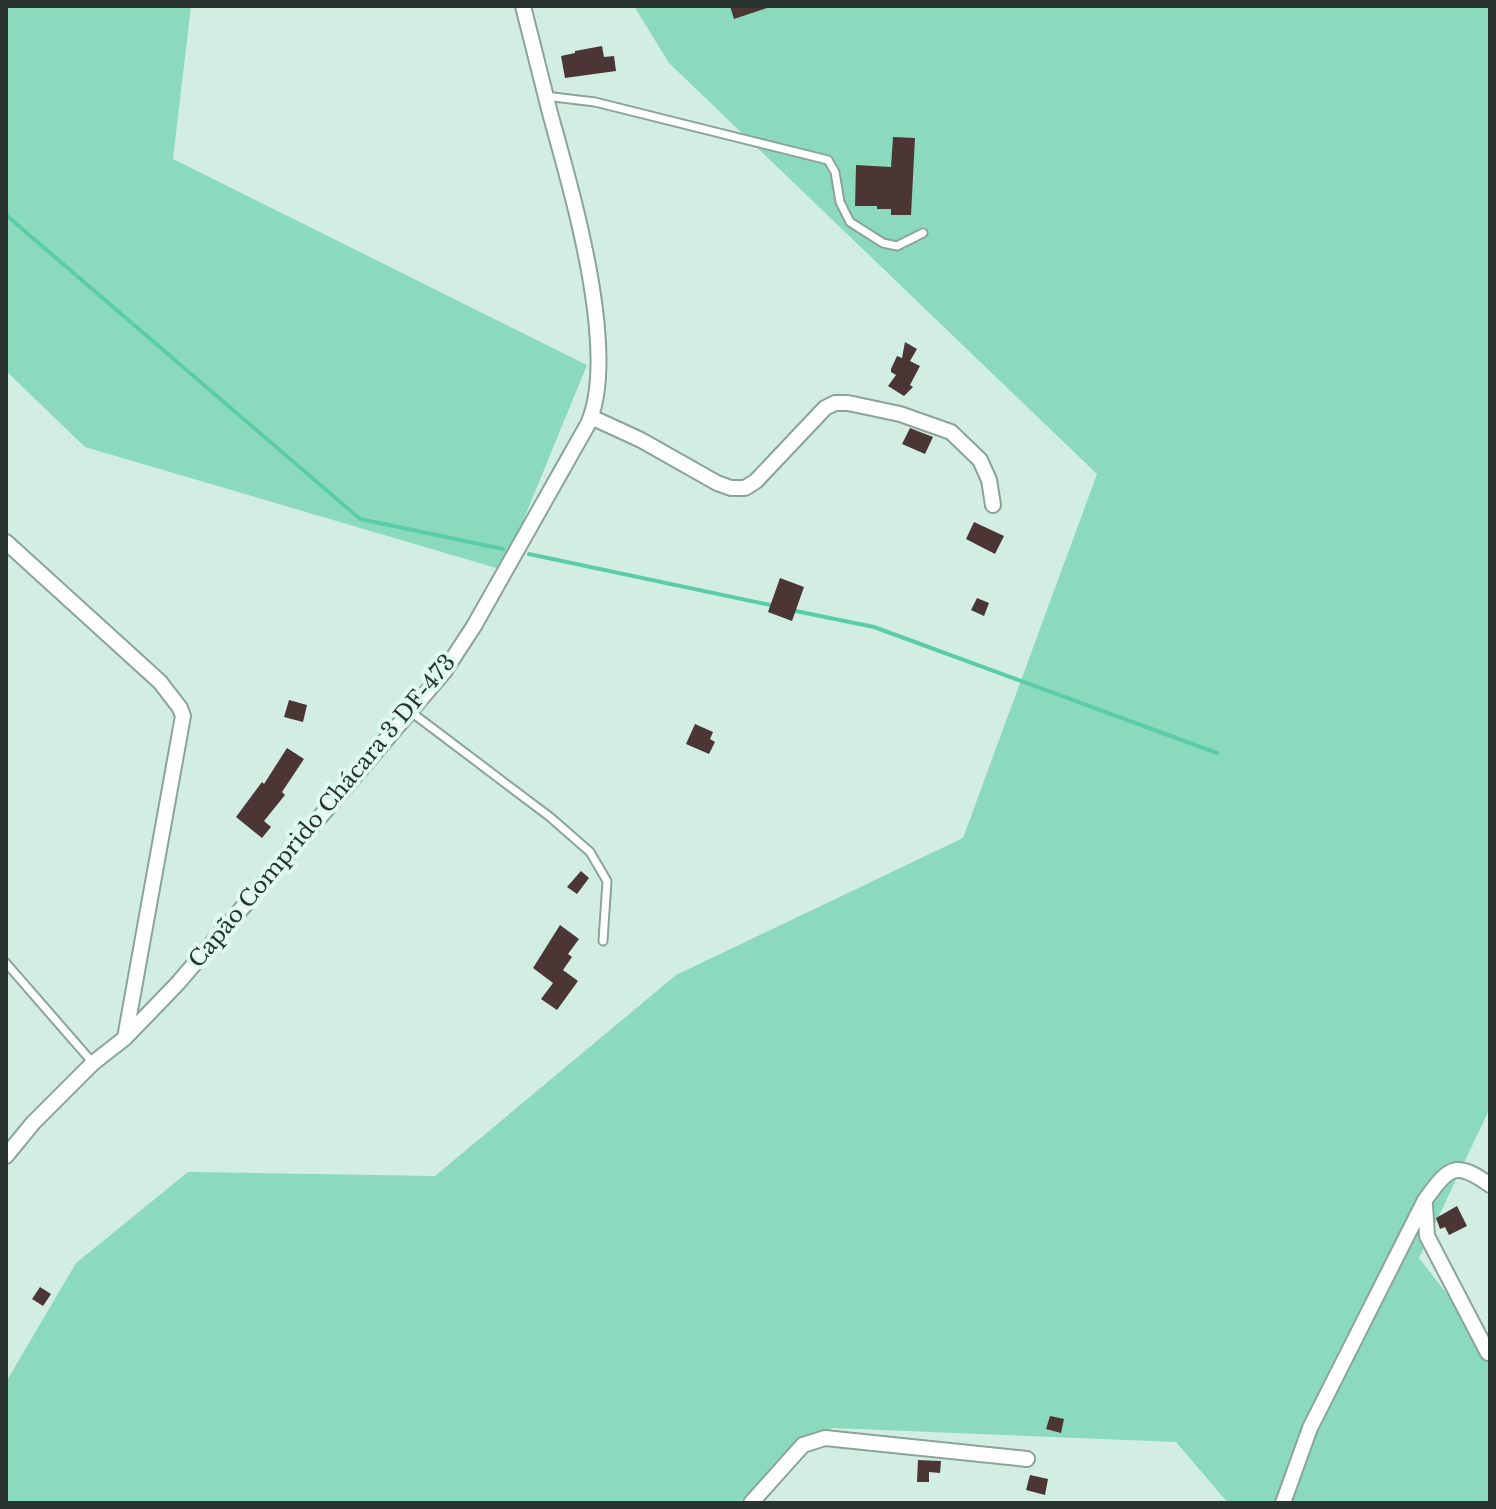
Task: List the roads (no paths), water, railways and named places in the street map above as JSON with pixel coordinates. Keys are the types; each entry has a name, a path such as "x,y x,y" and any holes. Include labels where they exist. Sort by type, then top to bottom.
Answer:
{"street":[{"name":"Capão Comprido Chácara 3 DF-473","path":"6,1156 33,1123 93,1063 125,1038 178,983 444,672 474,626 591,417 598,389 599,348 586,259 523,6"},
{"path":"591,417 641,440 717,483 731,488 745,488 756,481 825,408 835,403 900,414 951,432 980,460 989,480 993,505"},
{"path":"6,542 160,682 183,716 125,1038"},
{"path":"1283,1503 1310,1428 1425,1200 1447,1175 1458,1170 1472,1172 1490,1185"},
{"path":"1425,1200 1427,1236 1489,1354"},
{"path":"751,1503 803,1445 825,1438 1027,1459"}],"lane":[{"path":"545,96 595,102 828,160 835,172 840,202 850,222 883,243 897,246 923,233"},
{"path":"411,712 550,817 590,852 607,881 603,941"},
{"path":"6,963 93,1063"}],"waterway":[{"path":"6,215 360,519 503,549"},
{"path":"529,554 775,606"},
{"path":"791,610 874,627 1217,753"}]}
